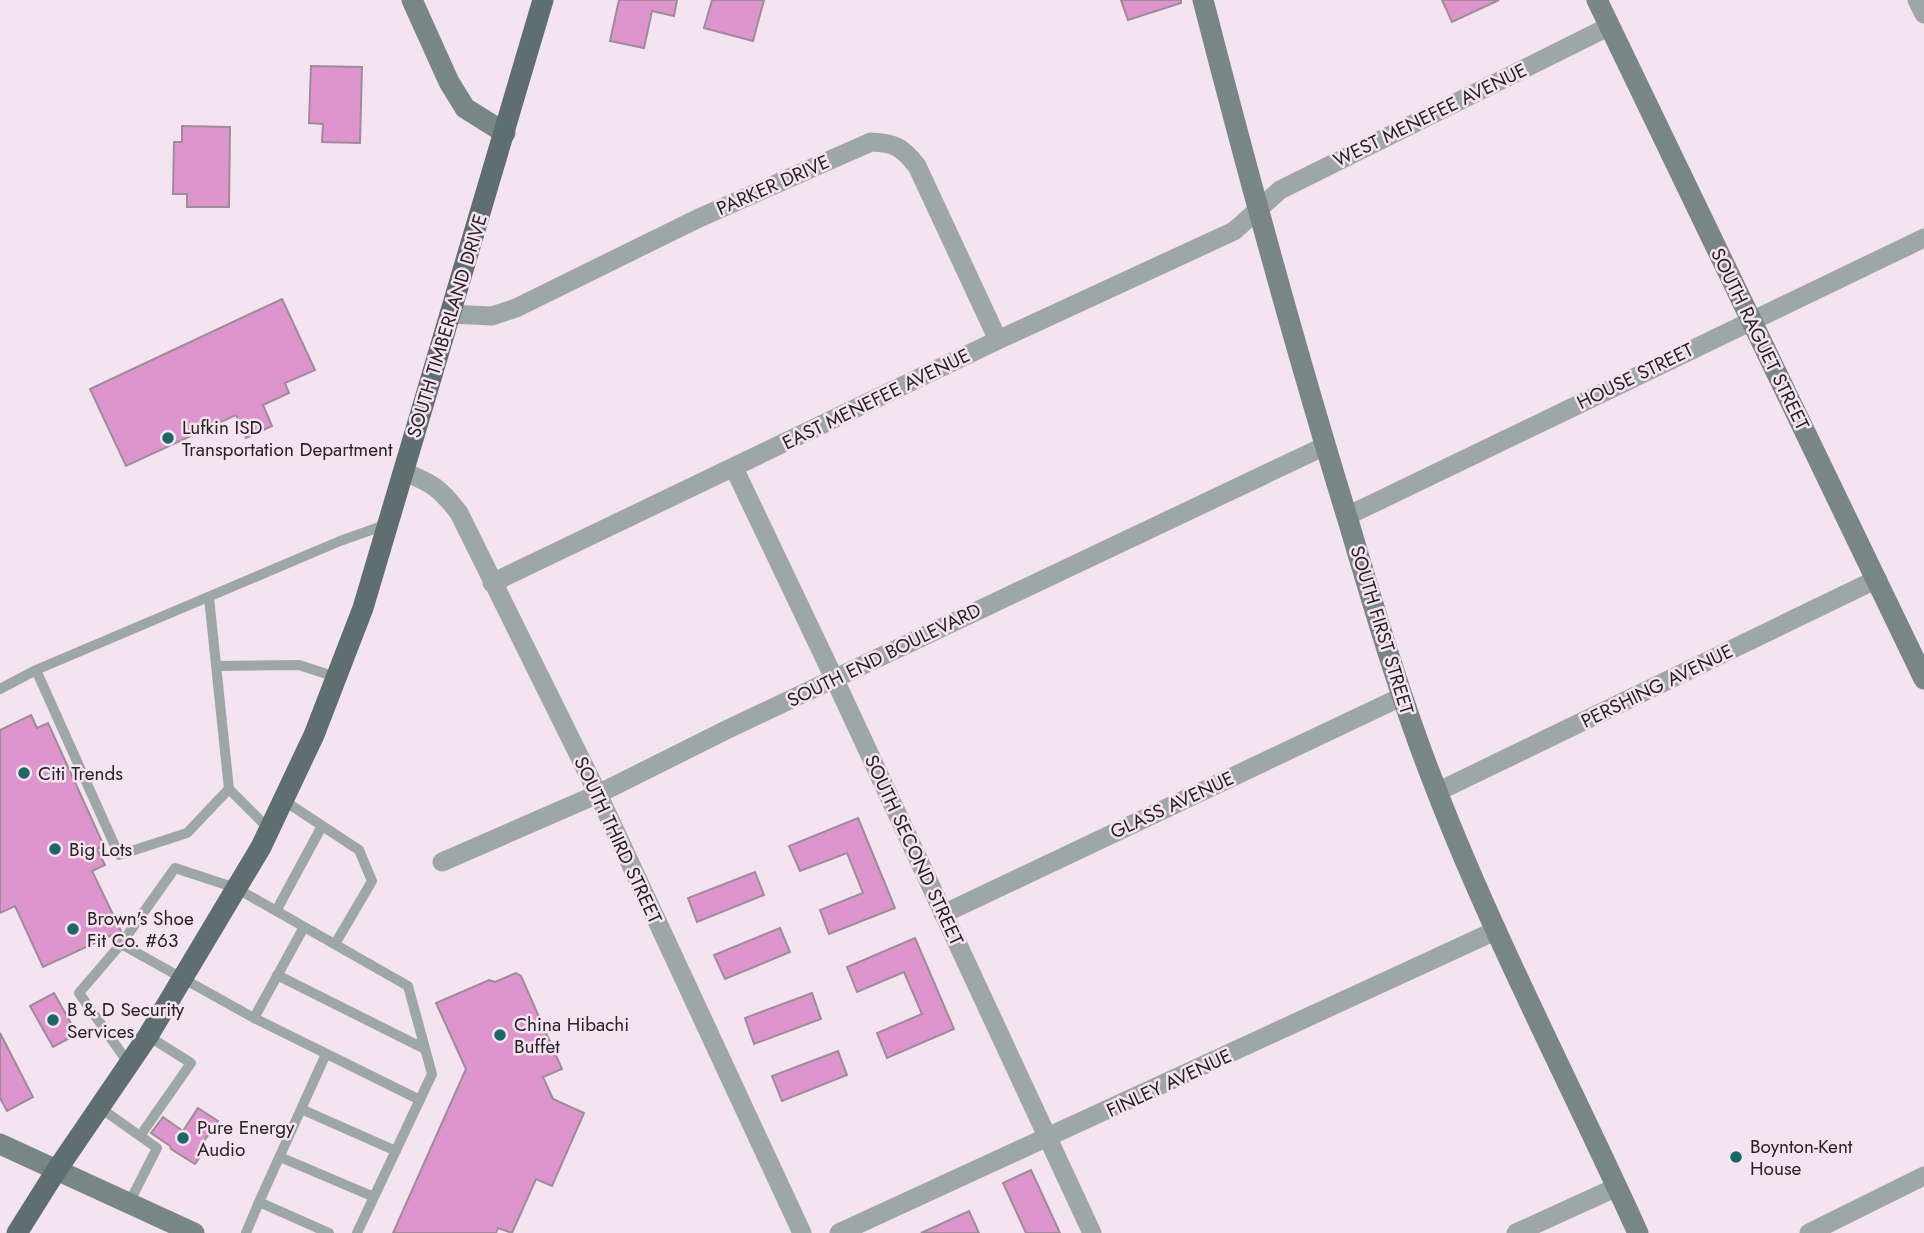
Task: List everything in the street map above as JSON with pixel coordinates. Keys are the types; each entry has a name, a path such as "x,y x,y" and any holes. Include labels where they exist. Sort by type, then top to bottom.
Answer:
{"main road":[{"name":"SOUTH TIMBERLAND DRIVE","path":"17,1233 55,1171 148,1036 269,830 314,735 363,608 543,0"}],"street":[{"path":"412,0 449,82 465,108 505,133"},
{"name":"SOUTH FIRST STREET","path":"1203,0 1257,210 1401,696 1437,792 1497,930 1638,1233"},
{"name":"SOUTH RAGUET STREET","path":"1597,0 1921,667"},
{"name":"WEST MENEFEE AVENUE","path":"1257,210 1280,190 1608,27"},
{"name":"PARKER DRIVE","path":"449,314 492,316 516,308 699,218 871,142 887,143 904,149 917,166 998,340"},
{"name":"EAST MENEFEE AVENUE","path":"492,583 998,340 1234,231 1257,210"},
{"name":"HOUSE STREET","path":"1347,516 1924,238"},
{"name":"SOUTH END BOULEVARD","path":"442,862 598,794 1166,519 1325,446"},
{"name":"SOUTH SECOND STREET","path":"734,468 1092,1233"},
{"name":"SOUTH THIRD STREET","path":"404,472 432,483 459,513 598,794 802,1233"},
{"name":"PERSHING AVENUE","path":"1437,792 1877,579"},
{"name":"GLASS AVENUE","path":"943,914 1401,696"},
{"name":"FINLEY AVENUE","path":"839,1233 1497,930"},
{"path":"0,1144 194,1233"},
{"path":"1809,1233 1924,1176"},
{"path":"1516,1233 1617,1187"}],"lane":[{"path":"0,689 36,670 340,541 388,524"},
{"path":"209,598 229,789 269,830"},
{"path":"216,666 299,665 337,677"},
{"path":"36,670 119,855 187,833 229,789"},
{"path":"283,800 359,850 372,881 335,944"},
{"path":"276,911 322,826"},
{"path":"129,1064 79,993 121,944 175,868 236,888 408,986 432,1074 357,1233"},
{"path":"254,1018 304,927"},
{"path":"121,944 181,980 420,1100"},
{"path":"277,975 425,1049"},
{"path":"140,1136 191,1063 148,1036"},
{"path":"246,1233 326,1054"},
{"path":"99,1107 157,1148 129,1204"},
{"path":"302,1108 396,1150"},
{"path":"279,1157 374,1197"},
{"path":"259,1202 329,1233"}],"building":[{"path":"619,0 677,0 674,16 652,11 644,48 610,41"},
{"path":"712,0 764,0 753,41 704,28"},
{"path":"1121,0 1181,0 1181,3 1128,20"},
{"path":"1442,0 1499,0 1452,22"},
{"path":"311,66 362,67 360,143 322,142 323,124 309,123"},
{"path":"182,126 230,127 229,207 187,207 187,194 173,194 174,142 182,142"},
{"path":"282,299 315,370 285,383 289,393 263,405 272,426 246,438 236,415 126,466 90,389"},
{"path":"31,715 37,728 48,723 104,846 97,849 105,865 92,871 121,931 43,967 15,906 0,913 0,730"},
{"path":"858,818 895,908 829,934 820,910 863,893 847,853 800,871 789,846"},
{"path":"755,872 764,895 697,922 688,898"},
{"path":"780,928 790,952 725,979 714,955"},
{"path":"915,938 954,1029 887,1058 877,1033 922,1014 904,972 857,992 847,967"},
{"path":"516,973 521,976 562,1069 543,1077 553,1099 584,1113 552,1186 536,1179 512,1233 498,1228 496,1233 393,1233 466,1069 436,1003 489,980 495,982"},
{"name":"B & D Security Services","path":"54,993 77,1034 53,1047 30,1006"},
{"path":"812,993 821,1019 754,1044 745,1018"},
{"path":"0,1033 33,1097 7,1111 0,1098"},
{"path":"838,1051 847,1075 782,1101 772,1076"},
{"name":"Pure Energy Audio","path":"198,1108 218,1121 202,1144 206,1148 195,1164 151,1133 163,1117 183,1131"},
{"path":"1031,1170 1060,1233 1026,1233 1003,1183"},
{"path":"969,1211 979,1233 921,1233"}],"place":[{"name":"Lufkin ISD Transportation Department","path":"168,438"},
{"name":"Citi Trends","path":"24,773"},
{"name":"Big Lots","path":"55,849"},
{"name":"Brown's Shoe Fit Co. #63","path":"73,929"},
{"name":"B & D Security Services","path":"53,1020"},
{"name":"China Hibachi Buffet","path":"500,1035"},
{"name":"Pure Energy Audio","path":"183,1138"},
{"name":"Boynton-Kent House","path":"1736,1157"}]}
